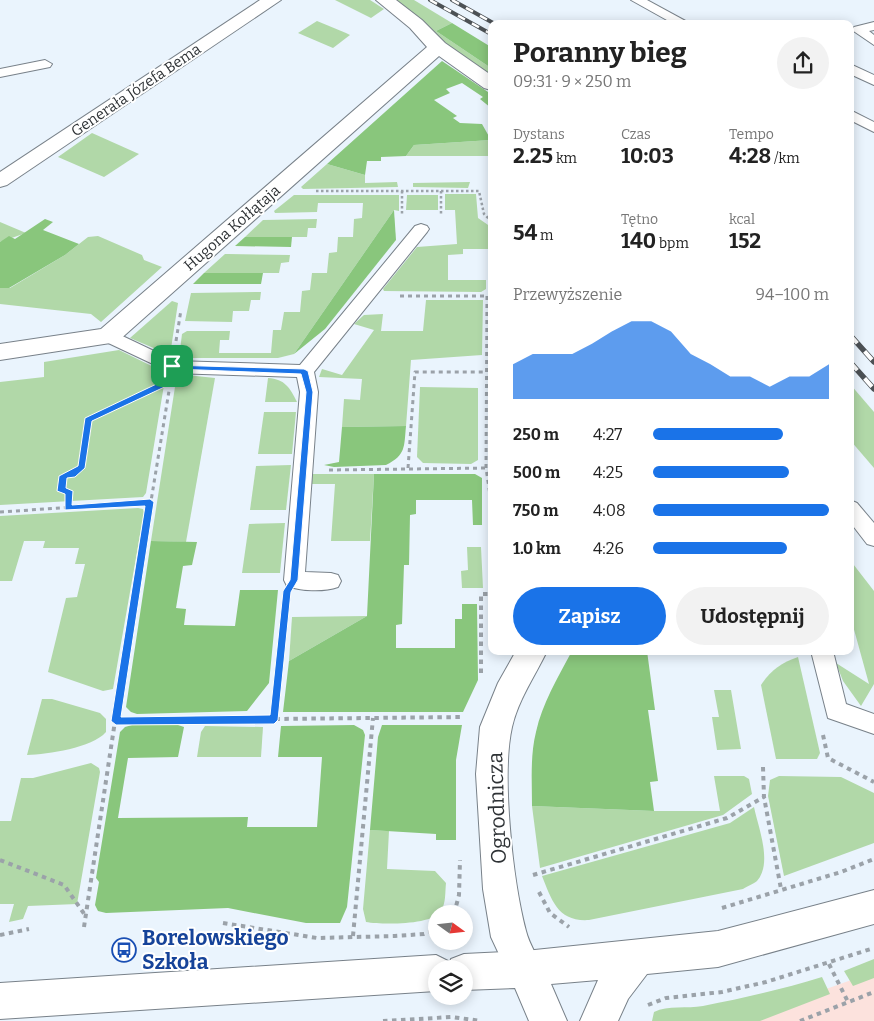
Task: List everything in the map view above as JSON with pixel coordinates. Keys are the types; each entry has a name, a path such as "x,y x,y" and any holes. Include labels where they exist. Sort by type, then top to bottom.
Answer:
{"street":[{"name":"Generała Józefa Bema","path":"0,181 272,0"},
{"path":"385,0 416,24 438,47 488,82"},
{"name":"Hugona Kołłątaja","path":"108,336 438,47"},
{"path":"0,352 108,336"},
{"name":"Ogrodnicza","path":"530,655 513,683 496,727 492,774 500,889 509,937 548,1021"},
{"path":"473,972 524,969 718,949 874,907"},
{"path":"599,1021 611,992 622,973 639,957"},
{"path":"0,1001 428,974"}],"lane":[{"path":"636,0 677,20"},
{"path":"855,31 874,26"},
{"path":"855,31 874,41"},
{"path":"0,73 45,64"},
{"path":"854,70 874,81"},
{"path":"854,116 874,128"},
{"path":"108,336 171,374 304,371 421,229"},
{"path":"304,371 309,392 294,580 330,581"},
{"path":"854,513 874,538"},
{"path":"823,655 836,711 874,724"}],"path":[{"path":"309,191 479,191 484,214 488,218"},
{"path":"366,296 488,296"},
{"path":"84,928 182,302"},
{"path":"488,315 485,372 486,468 488,482"},
{"path":"408,468 415,372 485,372"},
{"path":"68,508 69,491 62,491 63,476 72,474 81,468 88,420 171,374"},
{"path":"303,470 486,468"},
{"path":"0,512 150,502"},
{"path":"274,720 287,591 294,580"},
{"path":"482,679 481,594 488,594"},
{"path":"116,721 473,717"},
{"path":"352,936 373,718"},
{"path":"764,767 764,797 781,890"},
{"path":"532,875 727,818 764,797"},
{"path":"458,905 460,853"},
{"path":"717,910 841,872 874,859"},
{"path":"0,860 64,885 86,915"},
{"path":"530,866 544,906 552,918 571,928"},
{"path":"223,923 318,938 395,936 428,931"},
{"path":"0,935 29,929"},
{"path":"642,1010 653,1002 667,997 697,996 801,974 874,948"},
{"path":"829,964 848,1002"},
{"path":"800,1021 874,992"},
{"path":"383,1021 452,1016 481,1021"}],"shaded area":[{"path":"874,972 874,1021 736,1021"}],"green space":[{"path":"335,0 370,0 384,9 371,18"},
{"path":"392,0 414,0 452,23 436,31 488,66 488,74 450,48"},
{"path":"317,21 350,35 333,48 298,33"},
{"path":"452,23 488,45 488,66 436,31"},
{"path":"442,61 488,92 488,106 480,99 483,97 462,83 446,89 450,93 434,100 457,116 453,118 460,123 482,124 488,135 488,140 414,145 406,156 381,157 381,161 367,161 365,175 327,164"},
{"path":"92,133 139,154 104,177 58,157"},
{"path":"488,140 488,156 406,156 414,145"},
{"path":"327,164 365,175 365,183 397,182 398,187 303,189 301,187"},
{"path":"470,182 468,188 413,187 413,183"},
{"path":"445,194 476,194 478,218 488,225 488,249 463,249 463,254 448,255 448,280 486,280 486,289 481,292 384,291 383,289 417,247 457,244 455,210 445,210"},
{"path":"294,195 399,195 399,211 394,210 294,354 278,358 179,358 182,334 187,331 230,331 229,340 220,340 219,353 271,353 273,330 281,330 284,312 300,312 302,291 310,290 312,273 327,273 329,253 337,252 338,237 353,237 354,219 362,218 363,203 318,203 317,212 275,213 274,211"},
{"path":"407,195 438,195 438,210 406,210"},
{"path":"394,210 396,240 325,329 294,354"},
{"path":"45,219 53,222 43,230 79,244 65,255 9,288 0,288 0,242 9,236 15,239"},
{"path":"317,219 316,228 308,228 307,237 245,237 263,220"},
{"path":"0,222 26,233 0,242"},
{"path":"98,236 142,255 144,260 162,267 101,322 91,314 0,304 0,288 10,288 65,255 88,237"},
{"path":"245,237 292,237 291,247 235,246"},
{"path":"225,254 290,255 289,262 281,263 279,273 204,273"},
{"path":"204,273 263,273 261,284 193,284"},
{"path":"261,292 260,300 251,300 249,311 233,311 232,322 185,321 191,293"},
{"path":"426,300 483,300 482,355 411,360 406,426 342,427 344,399 360,400 362,379 319,377 322,369 342,375 374,330 354,324 364,315 383,314 381,331 423,331"},
{"path":"172,301 178,303 170,355 130,338"},
{"path":"119,350 166,373 146,493 143,497 0,505 0,382 44,377 44,362"},
{"path":"177,374 215,378 186,542 151,541"},
{"path":"268,378 283,382 292,392 297,402 265,402"},
{"path":"420,387 478,388 478,460 471,464 423,463 417,457"},
{"path":"854,389 874,412 874,468 854,445"},
{"path":"264,412 296,412 292,454 258,454"},
{"path":"406,426 401,454 386,465 334,467 324,465 339,462 342,427"},
{"path":"291,465 286,510 250,510 256,466"},
{"path":"312,474 374,474 370,541 331,541 335,484 311,484"},
{"path":"374,474 475,474 482,478 482,525 473,525 472,500 416,500 416,514 410,515 409,565 404,565 402,624 396,625 396,648 455,648 455,619 462,619 462,604 477,604 478,680 463,712 283,712 289,661 367,616"},
{"path":"143,509 144,512 113,689 103,691 48,672 66,598 77,597 85,564 75,564 79,548 43,548 45,541 24,541 12,581 0,581 0,516"},
{"path":"285,523 280,573 242,573 249,524"},
{"path":"151,541 197,542 192,565 183,566 176,608 186,609 184,625 235,626 240,590 278,590 269,683 247,711 137,714 131,712 126,707"},
{"path":"467,547 481,547 483,588 462,588 461,571 468,570"},
{"path":"854,565 874,591 874,684 861,706 843,681 836,663 869,684 854,630"},
{"path":"367,616 289,661 292,617"},
{"path":"570,655 648,655 655,710 648,710 658,781 650,782 654,811 532,806 534,741 542,711"},
{"path":"798,657 820,753 817,759 776,759 761,685 777,668"},
{"path":"714,690 731,690 741,749 717,750 712,717 719,717"},
{"path":"42,699 52,699 100,713 106,719 106,732 99,738 80,746 58,752 27,755"},
{"path":"132,725 178,725 184,727 178,757 128,758 118,818 248,817 247,827 317,827 322,757 278,757 281,726 354,725 363,730 365,735 347,907 340,923 306,923 228,908 106,913 98,911 95,905 99,882 96,878 120,732 125,727"},
{"path":"382,725 462,725 456,760 456,840 436,840 436,834 370,830 378,737"},
{"path":"205,726 263,727 261,757 197,757 201,732"},
{"path":"91,763 99,768 100,772 77,904 28,906 23,919 9,922 14,904 0,904 0,821 11,821 21,778 33,778"},
{"path":"714,776 744,776 749,779 752,794 723,815 540,868 532,806 654,811 720,811"},
{"path":"779,776 841,777 874,793 874,843 784,876 768,796 770,780"},
{"path":"754,807 763,845 764,865 757,881 743,889 589,920 578,920 563,914 558,908 549,894 542,876 730,823"},
{"path":"370,830 389,831 387,869 435,871 446,883 444,905 428,905 428,919 407,923 384,924 366,922 363,909"},
{"path":"874,959 874,978 853,986 844,971"},
{"path":"822,977 830,994 760,1021 652,1021 654,1012 659,1010 718,1003"}],"railway":[{"path":"430,0 488,32"},
{"path":"452,0 488,20"},
{"path":"854,340 874,362"},
{"path":"854,366 874,389"}],"place":[{"name":"Borelowskiego Szkoła","path":"124,950"}],"route":[{"path":"172,366 304,371 309,392 294,580 287,591 274,720 116,721 150,502 68,508 69,491 62,491 63,476 72,474 81,468 88,420 171,381 172,366"}]}
